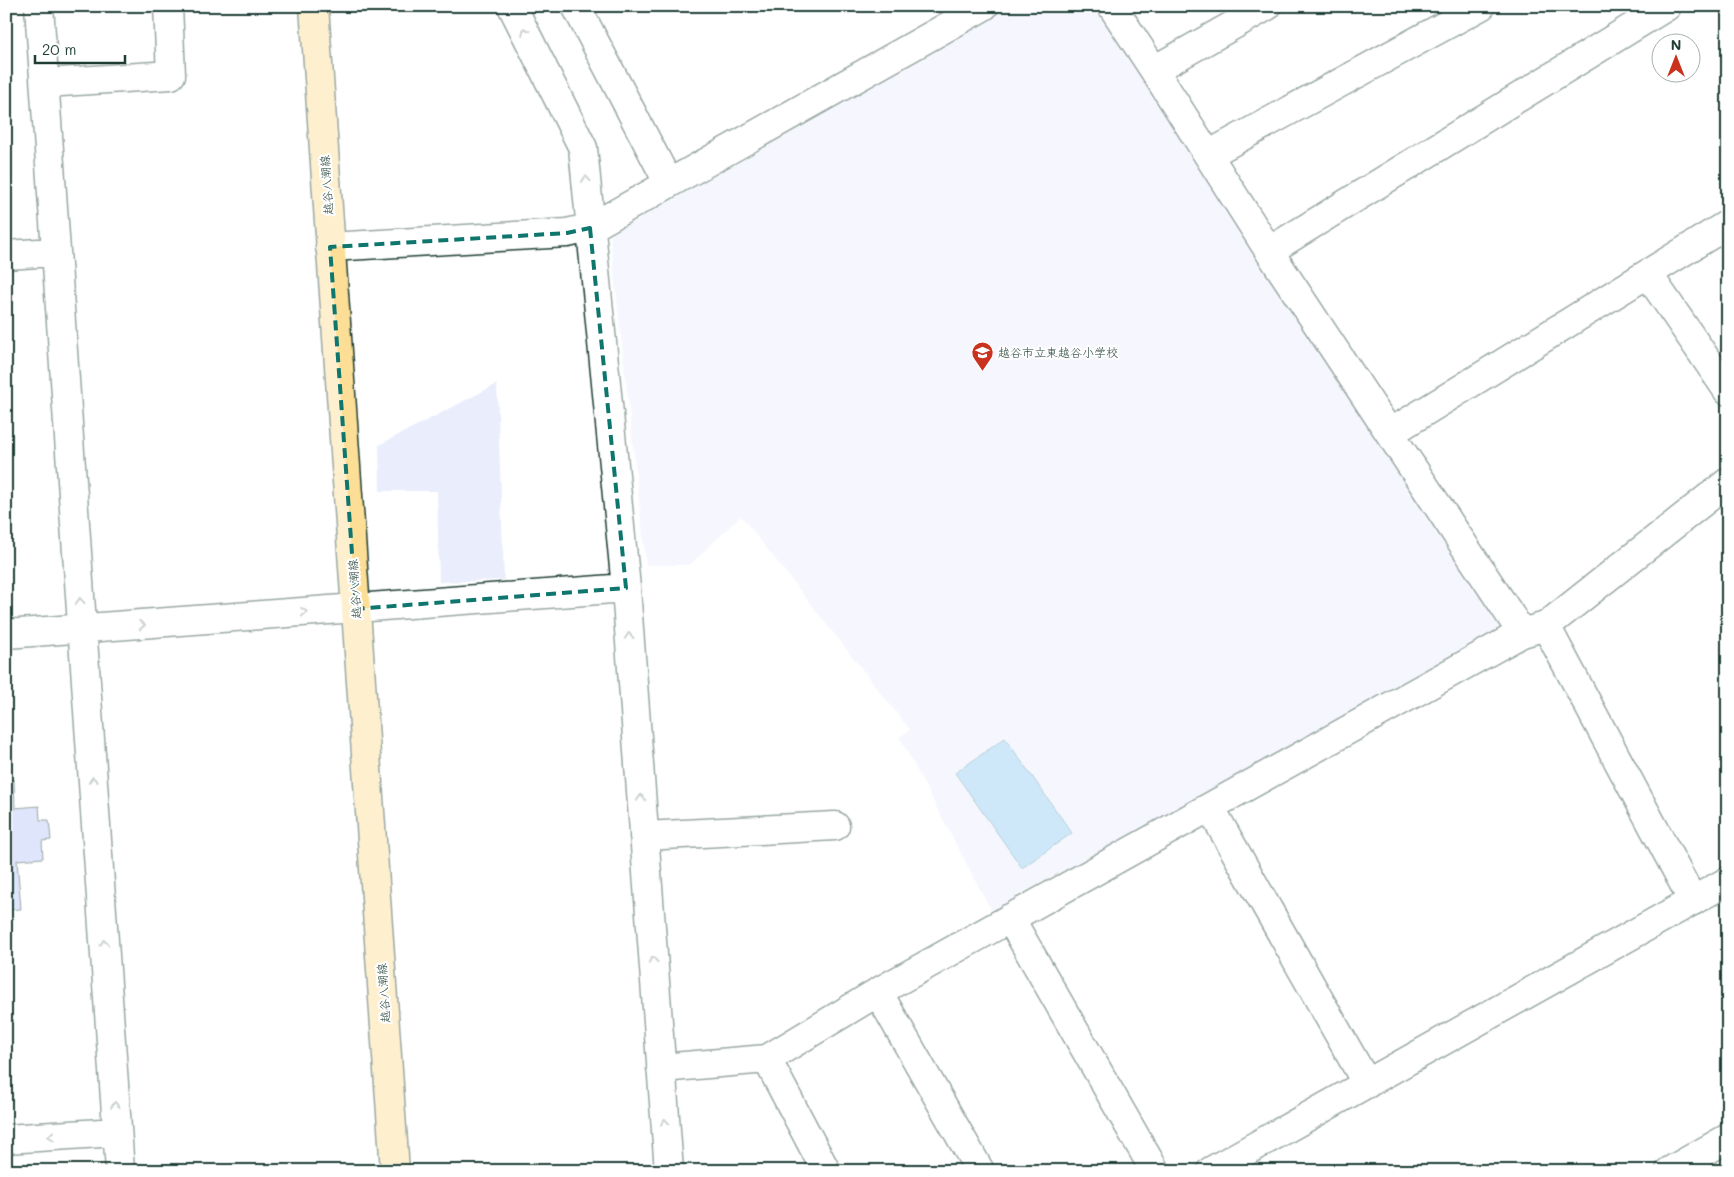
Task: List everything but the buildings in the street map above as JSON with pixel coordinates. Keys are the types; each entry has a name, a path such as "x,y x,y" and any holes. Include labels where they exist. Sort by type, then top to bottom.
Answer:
{"main road":[{"name":"越谷八潮線","path":"314,6 395,1171"}],"street":[{"path":"39,6 120,1171"},
{"path":"45,83 171,75 168,6"},
{"path":"512,6 583,148 626,588 669,1171"},
{"path":"576,6 668,182"},
{"path":"330,247 567,233 590,228 668,182 984,6"},
{"path":"1112,6 1269,251 1390,433 1534,629 1692,901"},
{"path":"1154,70 1267,6"},
{"path":"1208,155 1481,6"},
{"path":"1269,251 1667,6"},
{"path":"1390,433 1728,224"},
{"path":"6,255 55,252"},
{"path":"1648,274 1728,391"},
{"path":"661,1068 767,1059 878,992 1534,629 1728,482"},
{"path":"6,634 626,588"},
{"path":"1210,807 1367,1084"},
{"path":"644,836 835,826"},
{"path":"1211,1171 1728,881"},
{"path":"1010,918 1155,1171"},
{"path":"878,992 980,1171"},
{"path":"767,1059 826,1171"},
{"path":"6,1139 117,1132"},
{"path":"1670,1171 1728,1138"}],"highlighted area":[{"path":"590,228 626,588 356,609 330,247 567,233"}],"shaded area":[{"name":"越谷市立東越谷小学校","path":"1001,6 1102,6 1509,630 991,910 899,737 910,730 741,516 690,565 646,565 609,226"},
{"path":"497,384 504,580 439,582 437,491 380,491 379,445"}],"water":[{"path":"1005,738 1072,833 1022,868 955,773"}],"place":[{"name":"越谷市立東越谷小学校","path":"982,371"}]}
